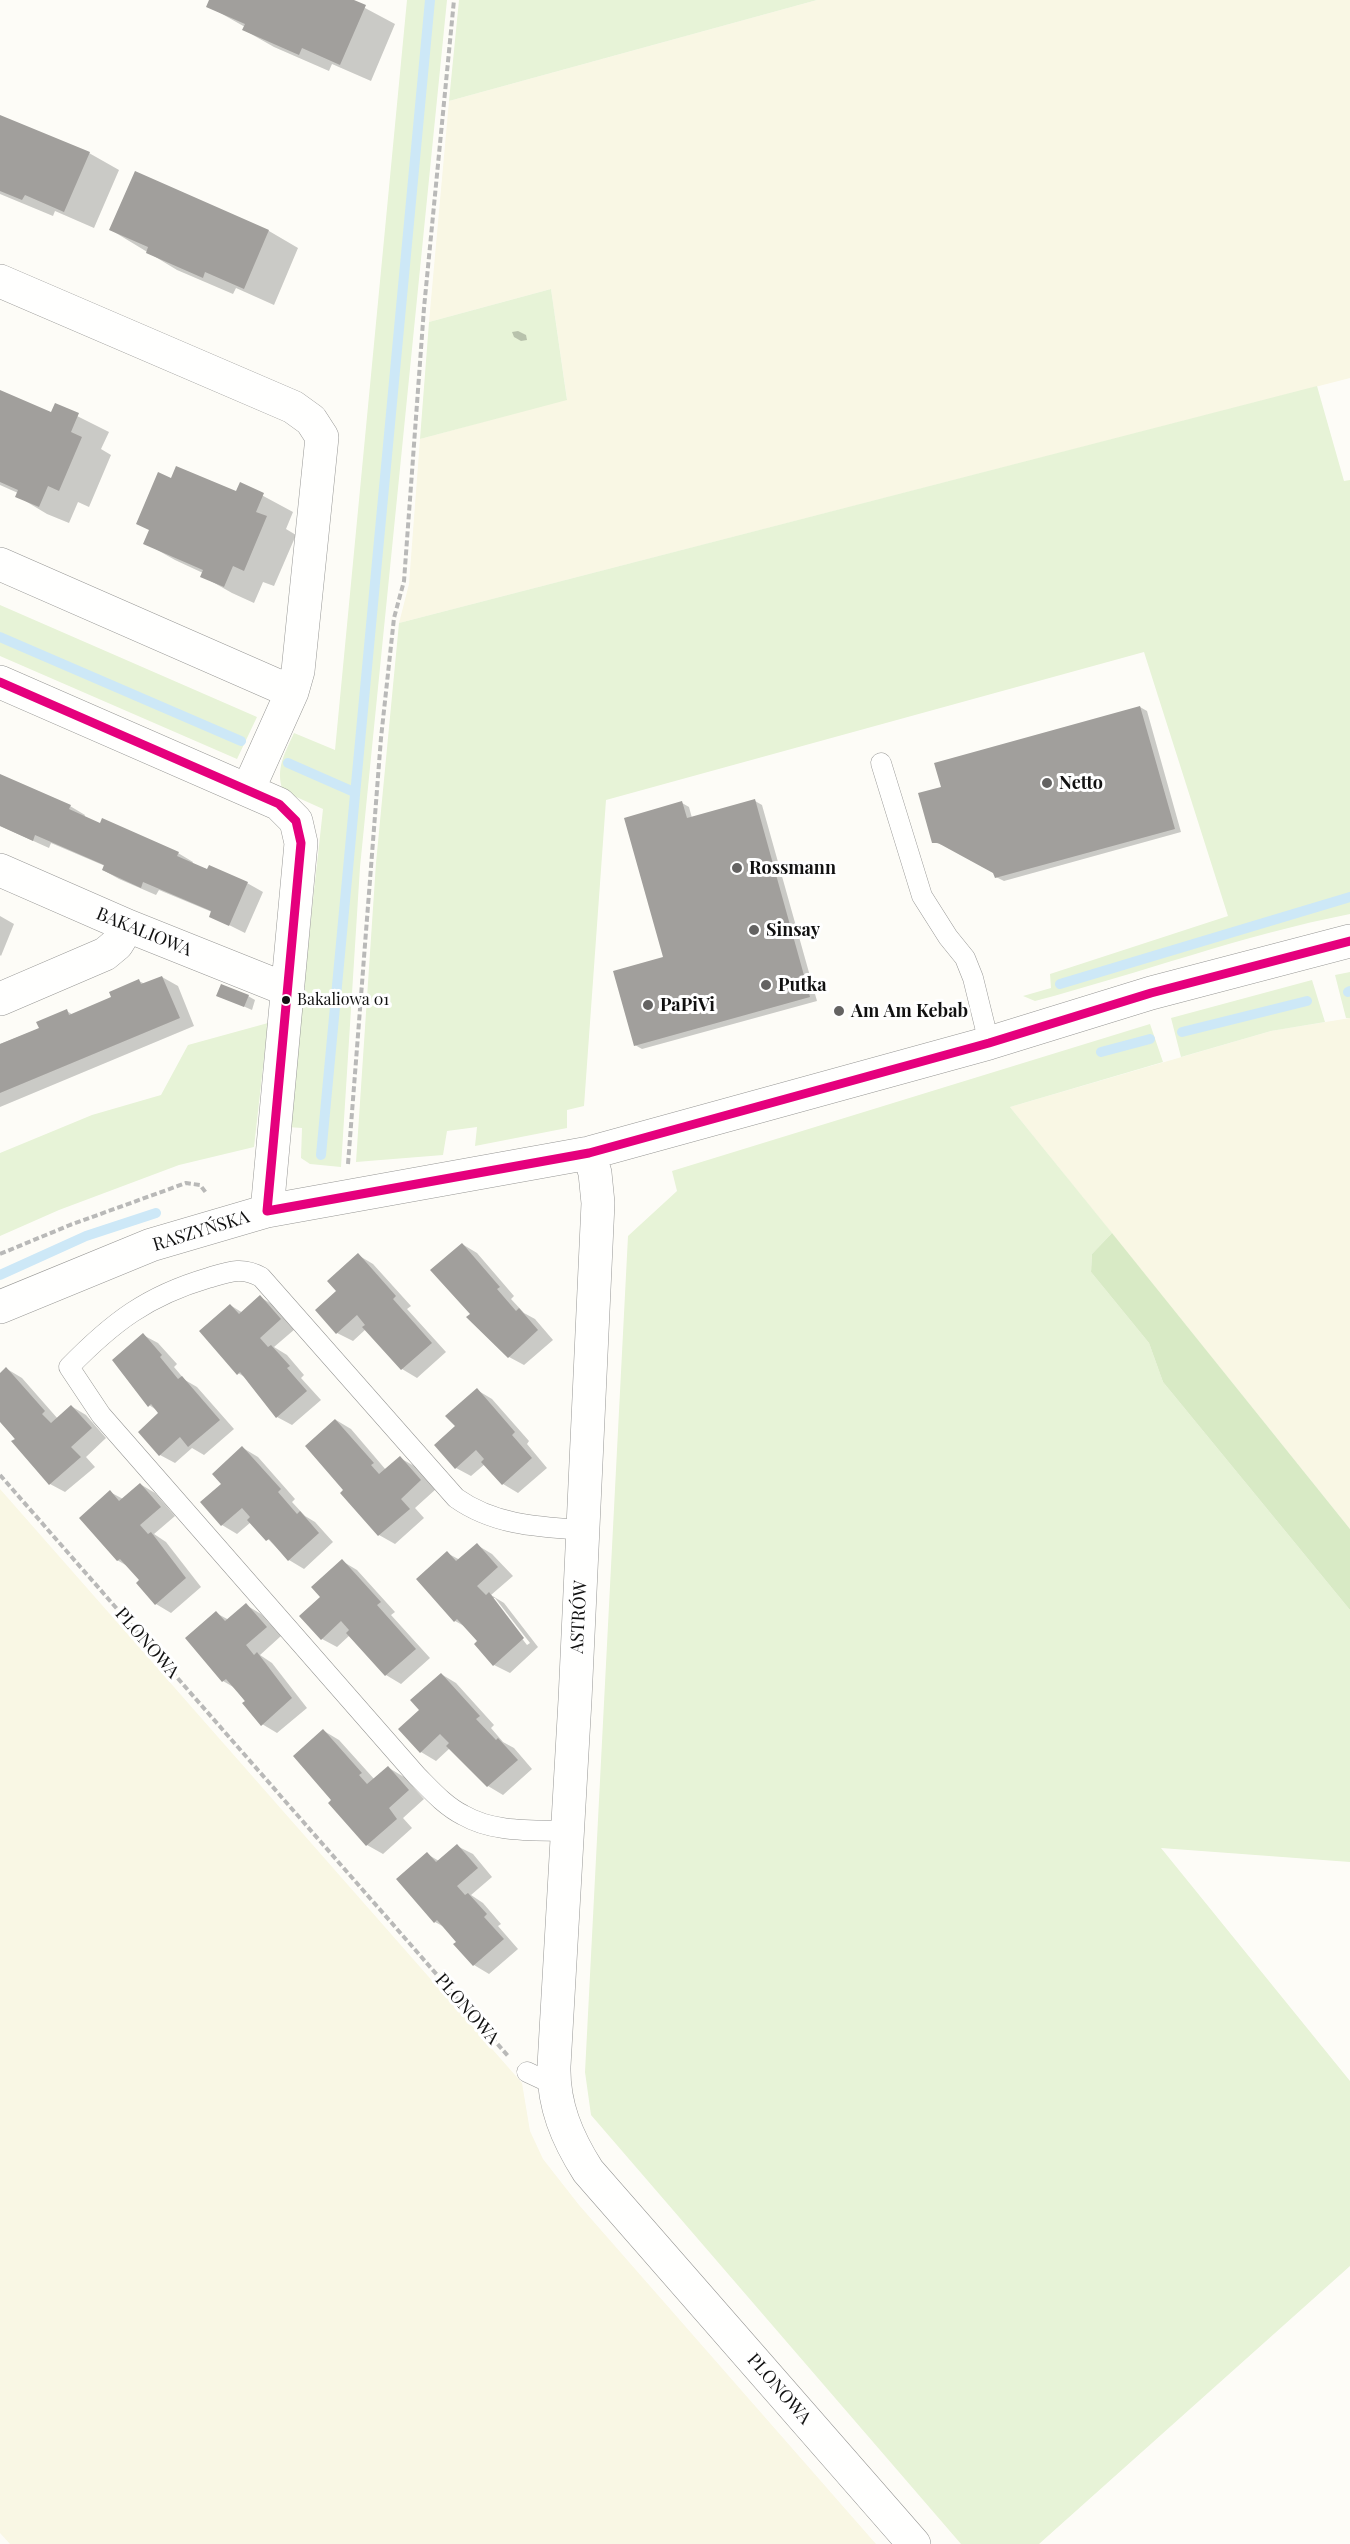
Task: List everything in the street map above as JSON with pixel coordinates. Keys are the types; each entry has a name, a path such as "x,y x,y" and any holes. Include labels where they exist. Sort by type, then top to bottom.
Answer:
{"street":[{"path":"0,281 292,407 311,420 322,437 298,671 292,692 248,790"},
{"path":"0,564 292,692"},
{"path":"0,682 279,804 296,821 301,843 267,1211"},
{"name":"BAKALIOWA","path":"0,870 128,926 288,990"},
{"path":"0,999 105,954 117,944 128,926"},
{"name":"RASZYŃSKA","path":"0,1307 151,1245 267,1211 589,1153 989,1043 1151,993 1350,941"},
{"name":"ASTRÓW","path":"540,2077 567,1831 583,1530 598,1203 595,1173 589,1153"},
{"name":"PLONOWA","path":"540,2077 558,2109 567,2134 588,2171 914,2544"}],"lane":[{"path":"881,763 922,896 948,937 965,958 974,978 989,1043"},
{"path":"567,1831 495,1827 464,1816 444,1802 417,1776 101,1415 69,1367 95,1340 152,1298 194,1282 249,1270 261,1277 456,1498 473,1510 525,1526 583,1530"}],"path":[{"path":"348,1166 381,738 394,618 404,581 424,308 454,0"},
{"path":"0,1254 70,1225 186,1183 200,1185 209,1197"},
{"name":"PLONOWA","path":"0,1475 514,2063 540,2077"}],"shaded area":[{"path":"817,0 1350,0 1350,378 399,623 409,584 420,439 567,399 551,289 429,322 449,101"},
{"path":"1350,1018 1350,1529 1010,1107 1271,1031"},
{"path":"0,1489 522,2083 530,2131 543,2159 579,2205 876,2544 10,2544 0,2533"}],"green space":[{"path":"407,0 447,0 360,867 341,1167 310,1164 301,1158 302,1128 288,1127 323,809 283,791 280,775 282,761 294,733 335,750"},
{"path":"459,0 817,0 449,101"},
{"path":"551,289 567,400 420,439 429,322"},
{"path":"1317,386 1344,481 1350,480 1350,914 1231,943 1035,1001 1023,996 1051,988 1050,974 1228,916 1144,652 606,800 584,1106 567,1110 567,1128 475,1146 477,1127 447,1131 443,1155 356,1162 376,863 399,623"},
{"path":"0,605 257,717 237,759 0,656"},
{"path":"1350,972 1350,1018 1346,1018 1335,975"},
{"path":"1312,980 1325,1022 1271,1031 1181,1057 1171,1018"},
{"path":"268,1023 254,1147 179,1165 59,1210 0,1236 0,1153 92,1115 161,1095 188,1045"},
{"path":"1150,1024 1163,1062 1010,1107 1112,1233 1092,1254 1091,1272 1149,1343 1163,1382 1350,1610 1350,1862 1161,1848 1350,2081 1350,2266 1039,2544 961,2544 591,2115 585,2072 628,1236 677,1191 672,1171"},
{"path":"1112,1233 1350,1529 1350,1610 1163,1382 1149,1343 1091,1272 1092,1254"}],"building":[{"path":"209,0 354,0 366,5 340,65 302,48 299,55 242,30 245,24 206,7"},
{"path":"0,115 90,152 64,212 25,195 22,200 0,191"},
{"path":"135,171 269,230 244,289 205,272 203,278 146,253 148,247 109,230"},
{"path":"0,390 51,412 55,403 79,413 71,432 82,437 59,491 48,486 39,507 15,497 18,490 0,482"},
{"path":"176,466 236,491 240,482 264,493 256,512 267,516 244,571 233,566 224,587 200,577 203,570 143,544 149,530 136,524 158,472 171,478"},
{"path":"1140,706 1175,829 995,878 993,873 938,843 932,843 918,793 941,787 934,763"},
{"path":"0,774 71,805 69,809 100,823 102,818 179,852 177,856 207,869 209,865 248,882 229,926 209,917 211,911 143,882 141,888 102,870 104,865 35,835 33,841 0,826"},
{"path":"755,799 810,997 634,1046 613,971 663,957 624,818 682,801 687,818"},
{"path":"162,976 180,1018 0,1093 0,1044 39,1028 36,1022 67,1009 69,1015 111,997 109,992 139,979 141,984"},
{"path":"221,984 249,995 244,1007 216,996"},
{"path":"462,1243 500,1287 497,1289 516,1311 519,1308 538,1330 508,1358 466,1317 470,1314 430,1270"},
{"path":"358,1253 396,1296 393,1299 432,1343 401,1370 362,1327 365,1325 357,1315 336,1334 315,1310 336,1291 327,1281"},
{"path":"260,1295 281,1319 260,1338 268,1347 271,1345 290,1366 287,1368 307,1391 276,1418 240,1372 237,1375 199,1331 230,1304 239,1314"},
{"path":"143,1333 178,1379 182,1376 220,1420 188,1447 180,1437 159,1456 138,1432 158,1413 151,1404 148,1407 112,1360"},
{"path":"6,1367 45,1411 42,1414 51,1423 71,1405 92,1428 71,1447 81,1457 49,1485 11,1441 15,1439 0,1422 0,1373"},
{"path":"477,1388 515,1432 512,1435 532,1458 502,1485 481,1462 484,1459 476,1450 455,1469 434,1445 455,1426 445,1416"},
{"path":"335,1419 374,1463 371,1465 379,1474 400,1456 421,1480 401,1499 410,1509 378,1536 340,1493 343,1490 305,1446"},
{"path":"242,1446 281,1489 278,1492 297,1514 300,1511 319,1533 288,1561 269,1539 266,1541 247,1520 250,1517 242,1508 221,1526 200,1502 221,1484 212,1474"},
{"path":"140,1483 161,1507 140,1525 148,1534 151,1532 186,1578 155,1605 136,1583 139,1580 120,1559 117,1561 79,1518 110,1490 119,1501"},
{"path":"477,1543 498,1567 477,1586 486,1595 489,1592 524,1638 493,1666 474,1644 477,1641 457,1619 454,1622 416,1579 447,1551 456,1561"},
{"path":"342,1559 381,1602 377,1605 416,1649 385,1676 346,1633 349,1630 341,1621 321,1640 299,1616 320,1597 311,1587"},
{"path":"246,1603 267,1627 246,1645 254,1655 257,1652 292,1698 261,1726 242,1703 245,1701 226,1679 222,1682 185,1638 216,1611 225,1621"},
{"path":"441,1673 480,1716 476,1719 518,1760 487,1787 446,1746 449,1743 440,1734 420,1753 398,1729 419,1710 410,1700"},
{"path":"323,1729 362,1773 359,1775 367,1784 388,1766 409,1790 389,1808 397,1819 366,1846 328,1803 331,1800 293,1756"},
{"path":"457,1844 478,1868 457,1886 465,1895 468,1893 487,1914 484,1917 504,1939 473,1966 453,1944 456,1942 437,1920 434,1923 396,1879 427,1852 436,1862"}],"waterway":[{"path":"321,1155 430,0"},
{"path":"0,637 241,741"},
{"path":"288,763 354,792"},
{"path":"1060,984 1350,897"},
{"path":"1182,1032 1307,1001"},
{"path":"1101,1052 1150,1039"},
{"path":"0,1275 86,1236 156,1213"}],"transit line":[{"path":"0,682 279,804 296,821 301,843 267,1211"},
{"path":"267,1211 589,1153 989,1043 1151,993 1350,941"}],"place":[{"name":"Netto","path":"1047,783"},
{"name":"Rossmann","path":"737,868"},
{"name":"Sinsay","path":"754,930"},
{"name":"Putka","path":"766,985"},
{"name":"Bakaliowa 01","path":"286,1000"},
{"name":"PaPiVi","path":"648,1005"},
{"name":"Am Am Kebab","path":"839,1011"}]}
